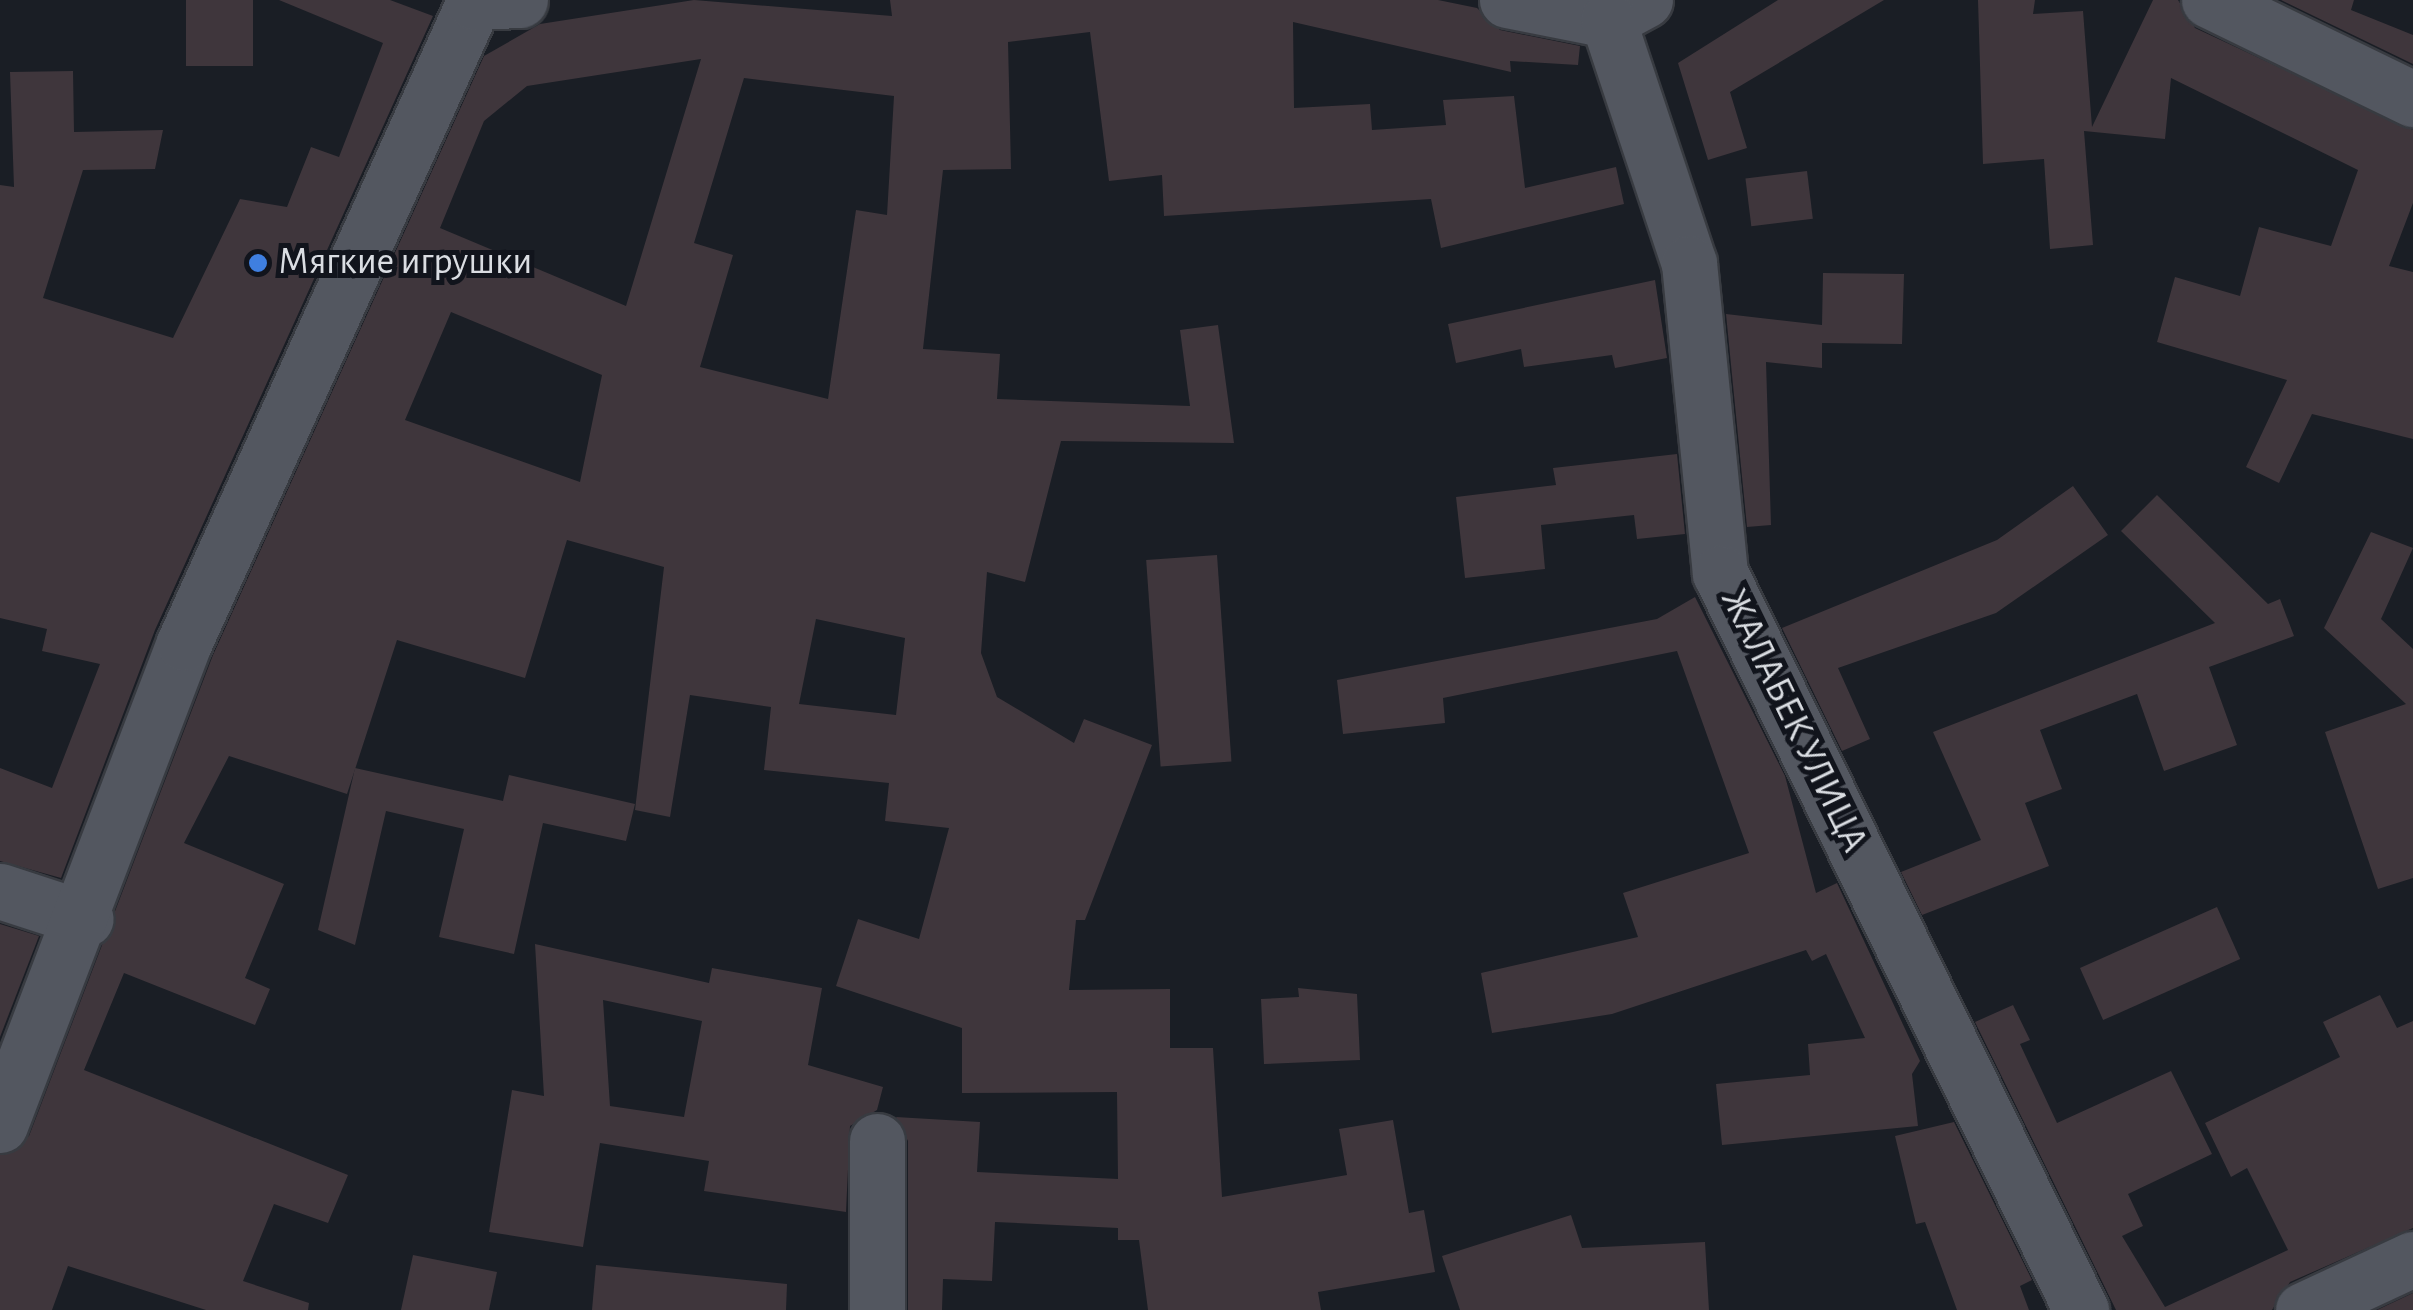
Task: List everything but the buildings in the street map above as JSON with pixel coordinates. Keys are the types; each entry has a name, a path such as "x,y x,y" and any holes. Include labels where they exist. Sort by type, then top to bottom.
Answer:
{"street":[{"path":"1507,0 1626,10"},
{"path":"2209,0 2413,99"},
{"path":"0,1126 86,919 184,643 488,1"},
{"name":"ЖАЛАБЕК УЛИЦА","path":"1626,10 1689,263 1720,574 2081,1310"},
{"path":"0,891 86,919"},
{"path":"877,1141 877,1310"},
{"path":"2303,1310 2413,1258"}],"place":[{"name":"Мягкие игрушки","path":"258,263"}]}
